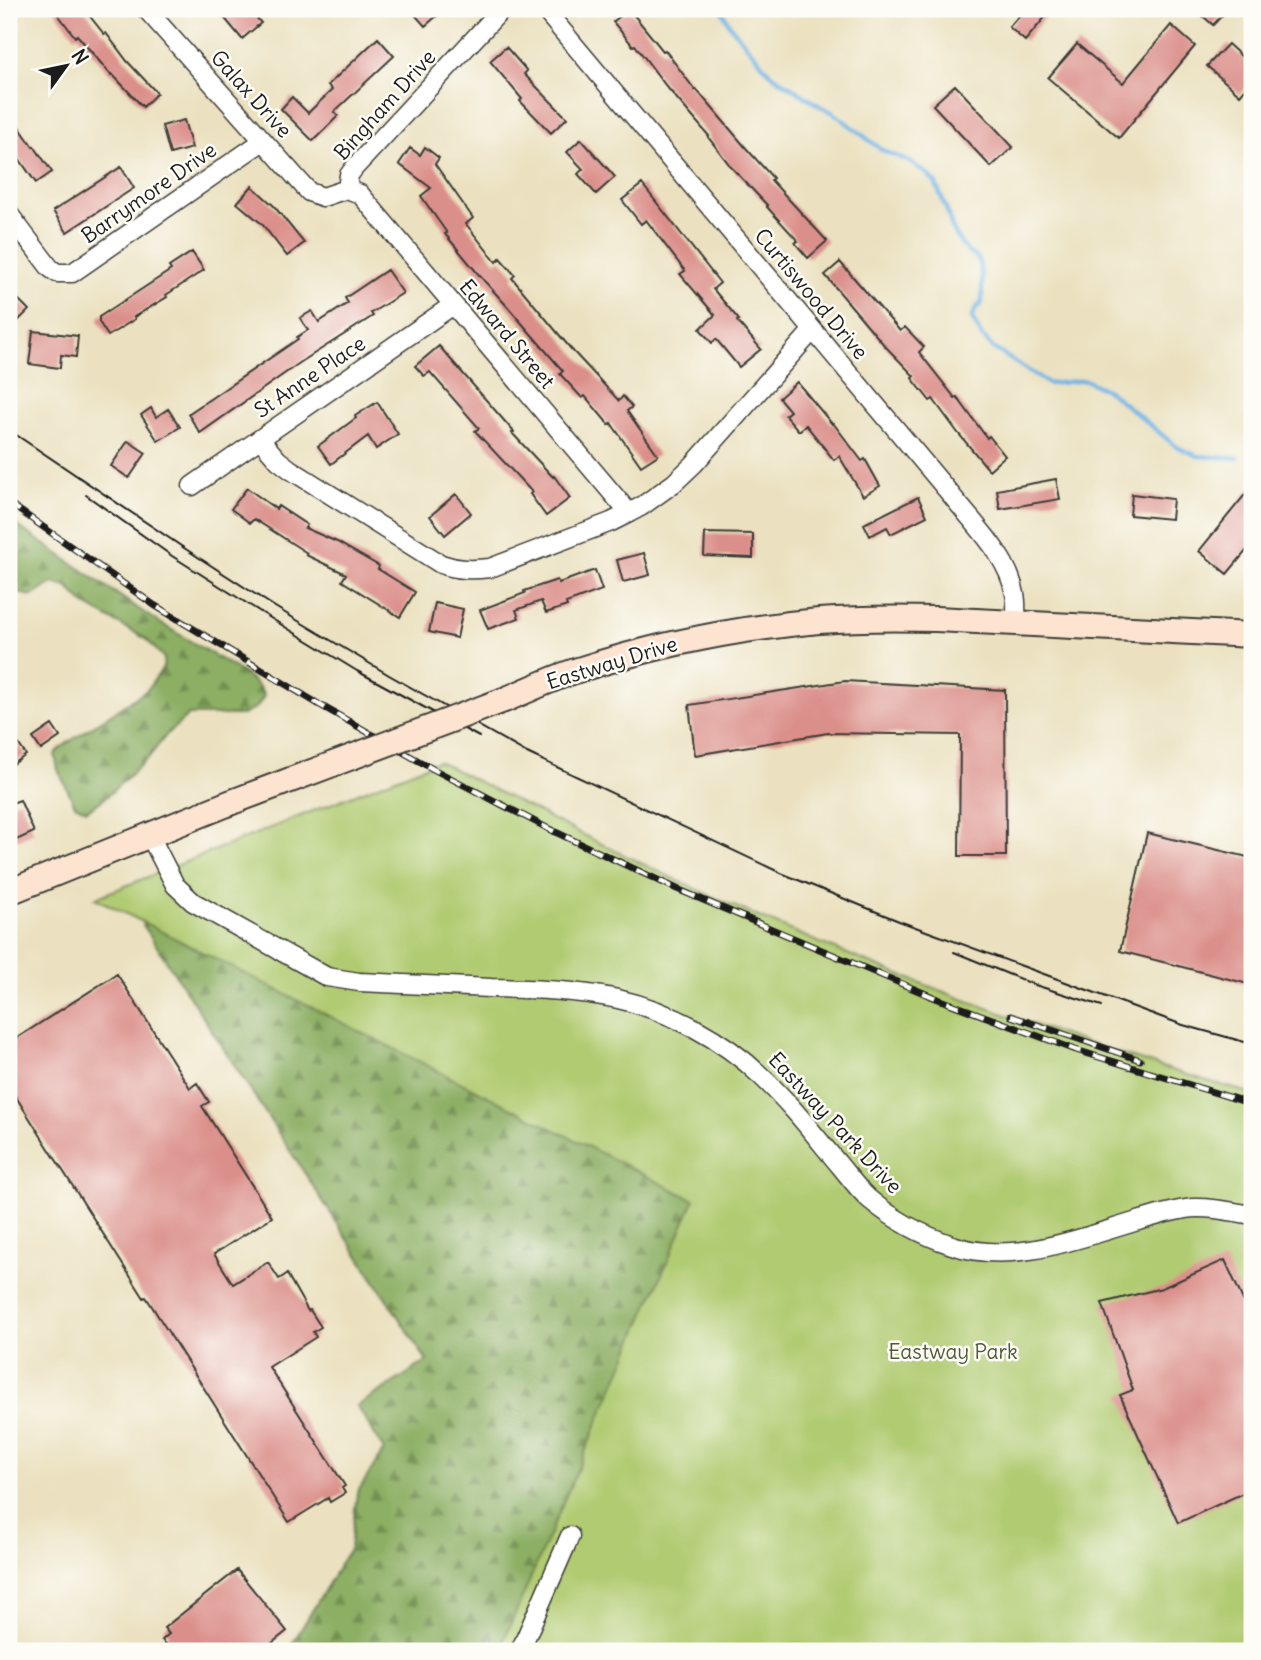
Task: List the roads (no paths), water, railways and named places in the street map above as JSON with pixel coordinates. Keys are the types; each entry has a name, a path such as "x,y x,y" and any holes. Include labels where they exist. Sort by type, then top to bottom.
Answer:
{"main road":[{"name":"Eastway Drive","path":"10,889 576,670 684,641 817,621 890,618 1252,635"}],"street":[{"name":"Galax Drive","path":"146,9 295,177"},
{"name":"Bingham Drive","path":"295,177 309,192 318,197 347,188 349,175 355,167 502,9"},
{"name":"Curtiswood Drive","path":"544,9 995,550 1012,582 1016,596 1016,622"},
{"name":"Barrymore Drive","path":"9,214 50,268 57,273 72,273 263,141"},
{"name":"Edward Street","path":"347,188 360,194 629,513"},
{"name":"St Anne Place","path":"192,486 453,305"},
{"path":"260,439 290,470 441,564 471,570 490,568 611,522 642,506 674,483 813,330"},
{"name":"Eastway Park Drive","path":"150,836 175,885 193,902 327,977 359,982 574,992 620,999 669,1016 742,1058 799,1116 868,1198 917,1232 967,1250 1030,1250 1149,1217 1195,1208 1252,1215"},
{"path":"520,1651 570,1536"}],"waterway":[{"path":"721,9 731,27 771,74 834,113 882,150 912,163 935,182 952,228 962,245 978,258 982,279 982,303 976,308 972,318 981,335 993,348 1049,384 1085,380 1110,392 1177,447 1198,456 1238,458"}],"tram line":[{"path":"9,430 275,607 527,753 781,873 899,921 1183,1025 1252,1044"},
{"path":"86,495 172,556 259,611 357,671 479,737"},
{"path":"954,952 1035,985 1102,1006"}],"railway":[{"path":"9,503 154,605 320,705 433,769 549,829 677,889 938,999 1076,1050 1252,1104"},
{"path":"1011,1016 1140,1060"}],"park label":[{"name":"Eastway Park","path":"953,1352"}]}
